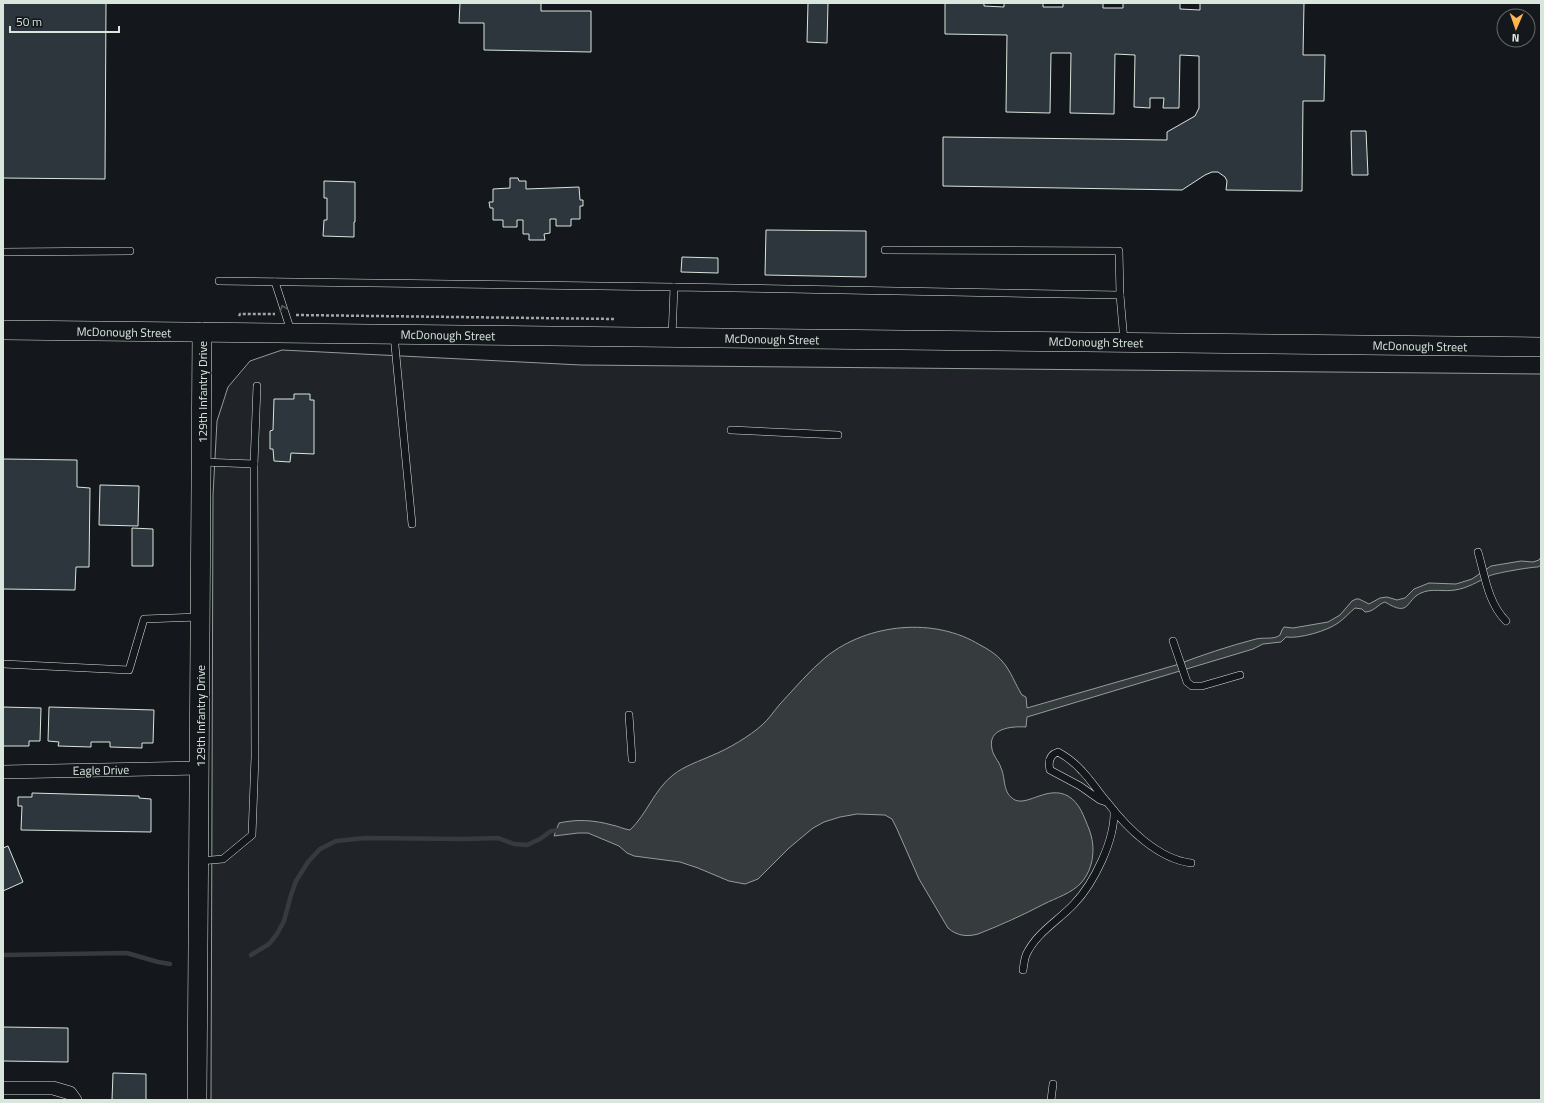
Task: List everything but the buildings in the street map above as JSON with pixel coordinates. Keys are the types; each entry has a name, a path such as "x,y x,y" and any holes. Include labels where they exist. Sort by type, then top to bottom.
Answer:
{"street":[{"name":"McDonough Street","path":"3,330 1541,347"},
{"name":"129th Infantry Drive","path":"197,1100 202,332"},
{"name":"Eagle Drive","path":"3,772 200,768"},
{"path":"3,1088 53,1088 70,1093 75,1100"}],"lane":[{"path":"885,250 1119,251 1120,295 1124,342"},
{"path":"3,252 130,251"},
{"path":"219,281 1120,295"},
{"path":"275,282 292,333"},
{"path":"672,337 674,287"},
{"path":"394,334 412,524"},
{"path":"199,861 224,859 252,835 255,757 254,464 256,386"},
{"path":"731,430 838,435"},
{"path":"201,462 254,464"},
{"path":"1478,552 1488,590 1497,610 1506,621"},
{"path":"3,664 129,670 144,619 200,617"},
{"path":"1173,641 1186,679 1190,685 1196,686 1240,676"},
{"path":"629,715 632,759"},
{"path":"1106,802 1100,800 1080,786 1050,770 1048,764 1049,758 1053,753 1058,752 1075,764 1114,811 1154,849 1172,858 1191,863"},
{"path":"1023,970 1026,956 1032,946 1044,931 1073,906 1083,894 1098,869 1113,828 1114,811"},
{"path":"1051,1100 1054,1084"}],"shaded area":[{"path":"282,350 581,365 1541,374 1541,1100 211,1100 213,495 217,421 228,387 250,361"},
{"path":"1541,557 1541,565 1538,567 1513,570 1489,576 1460,589 1433,590 1421,593 1404,608 1399,608 1385,602 1368,612 1355,608 1338,623 1320,631 1305,636 1286,637 1281,642 1263,644 1253,649 1027,717 1026,727 1008,728 997,733 991,742 992,749 1003,772 1008,794 1015,800 1020,801 1053,793 1061,793 1068,796 1076,802 1081,811 1089,829 1093,843 1093,850 1089,871 1081,883 1073,890 1020,916 978,934 962,935 955,933 948,928 919,879 892,819 885,815 857,814 824,822 813,828 789,848 758,879 745,884 729,881 680,862 634,856 627,853 619,846 588,833 554,836 559,823 572,821 599,822 630,830 636,824 666,781 673,775 687,766 739,742 765,723 802,680 826,657 861,637 881,631 902,628 943,630 962,636 983,647 995,654 1005,665 1022,695 1026,697 1027,708 1176,665 1259,638 1278,637 1284,627 1293,628 1328,622 1340,615 1352,601 1356,599 1369,604 1380,598 1387,597 1397,600 1405,598 1414,589 1429,583 1456,584 1472,579 1491,566 1521,561 1533,562 1539,560"}],"waterway":[{"path":"251,955 269,944 277,934 284,921 296,881 308,862 320,849 336,841 365,838 498,838 514,844 527,845 540,839 551,831 562,830"},
{"path":"3,955 127,953 170,964"}]}
